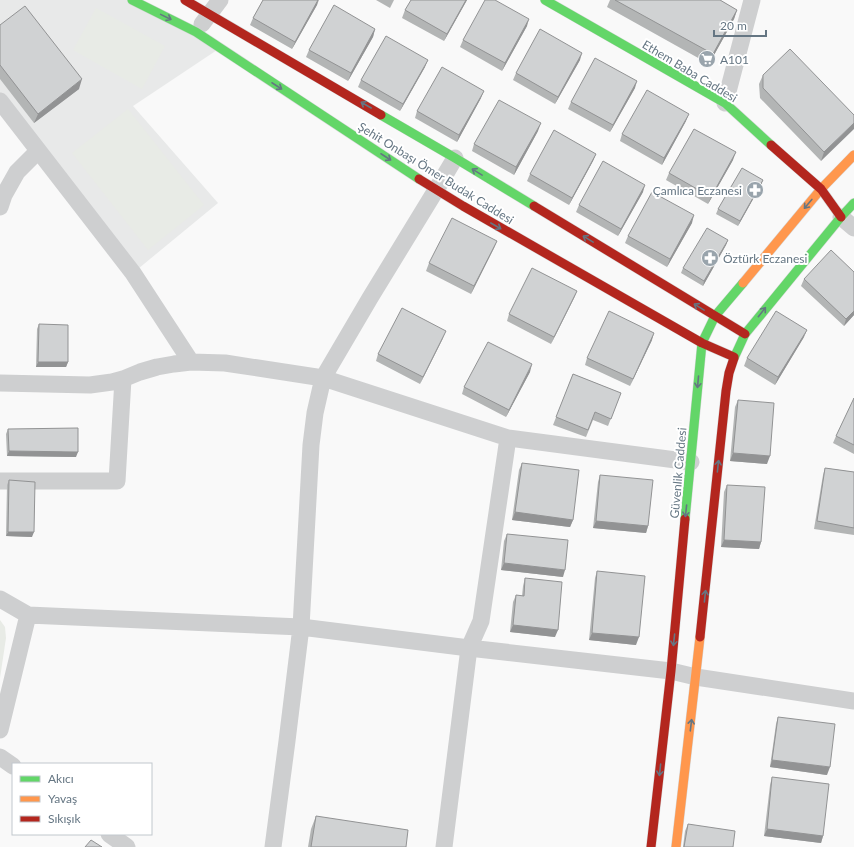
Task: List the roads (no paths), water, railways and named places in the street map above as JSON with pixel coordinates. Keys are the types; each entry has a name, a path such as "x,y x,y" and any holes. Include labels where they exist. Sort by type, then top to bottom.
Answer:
{"main road":[{"name":"Şehit Onbaşı Ömer Budak Caddesi","path":"132,0 196,32 462,206 702,343 734,357"},
{"name":"Şehit Onbaşı Ömer Budak Caddesi","path":"185,0 454,158 745,334"},
{"name":"Ethem Baba Caddesi","path":"545,0 725,103 821,189 841,217"},
{"name":"Güvenlik Caddesi","path":"651,847 671,671 702,343 715,316 821,189 854,155"},
{"path":"676,847 729,373 734,357 745,334 854,203"}],"street":[{"path":"196,32 220,0"},
{"path":"725,103 752,0"},
{"path":"0,101 133,273 191,362"},
{"path":"0,207 4,195 18,172 38,151"},
{"path":"273,847 300,627 311,445 315,413 323,378 454,158"},
{"path":"841,217 854,228"},
{"path":"0,383 79,386 101,384 124,379 140,372 174,364 191,362 225,363 323,378 508,438 691,462"},
{"path":"0,481 117,481 124,379"},
{"path":"444,847 469,648 481,621 508,438"},
{"path":"0,600 28,615 300,627 671,671 696,677 854,701"},
{"path":"0,730 28,615"},
{"path":"0,757 12,765"},
{"path":"110,835 127,847"}],"place":[{"name":"A101","path":"707,59"},
{"name":"Çamlıca Eczanesi","path":"755,190"},
{"name":"Öztürk Eczanesi","path":"710,258"}]}
